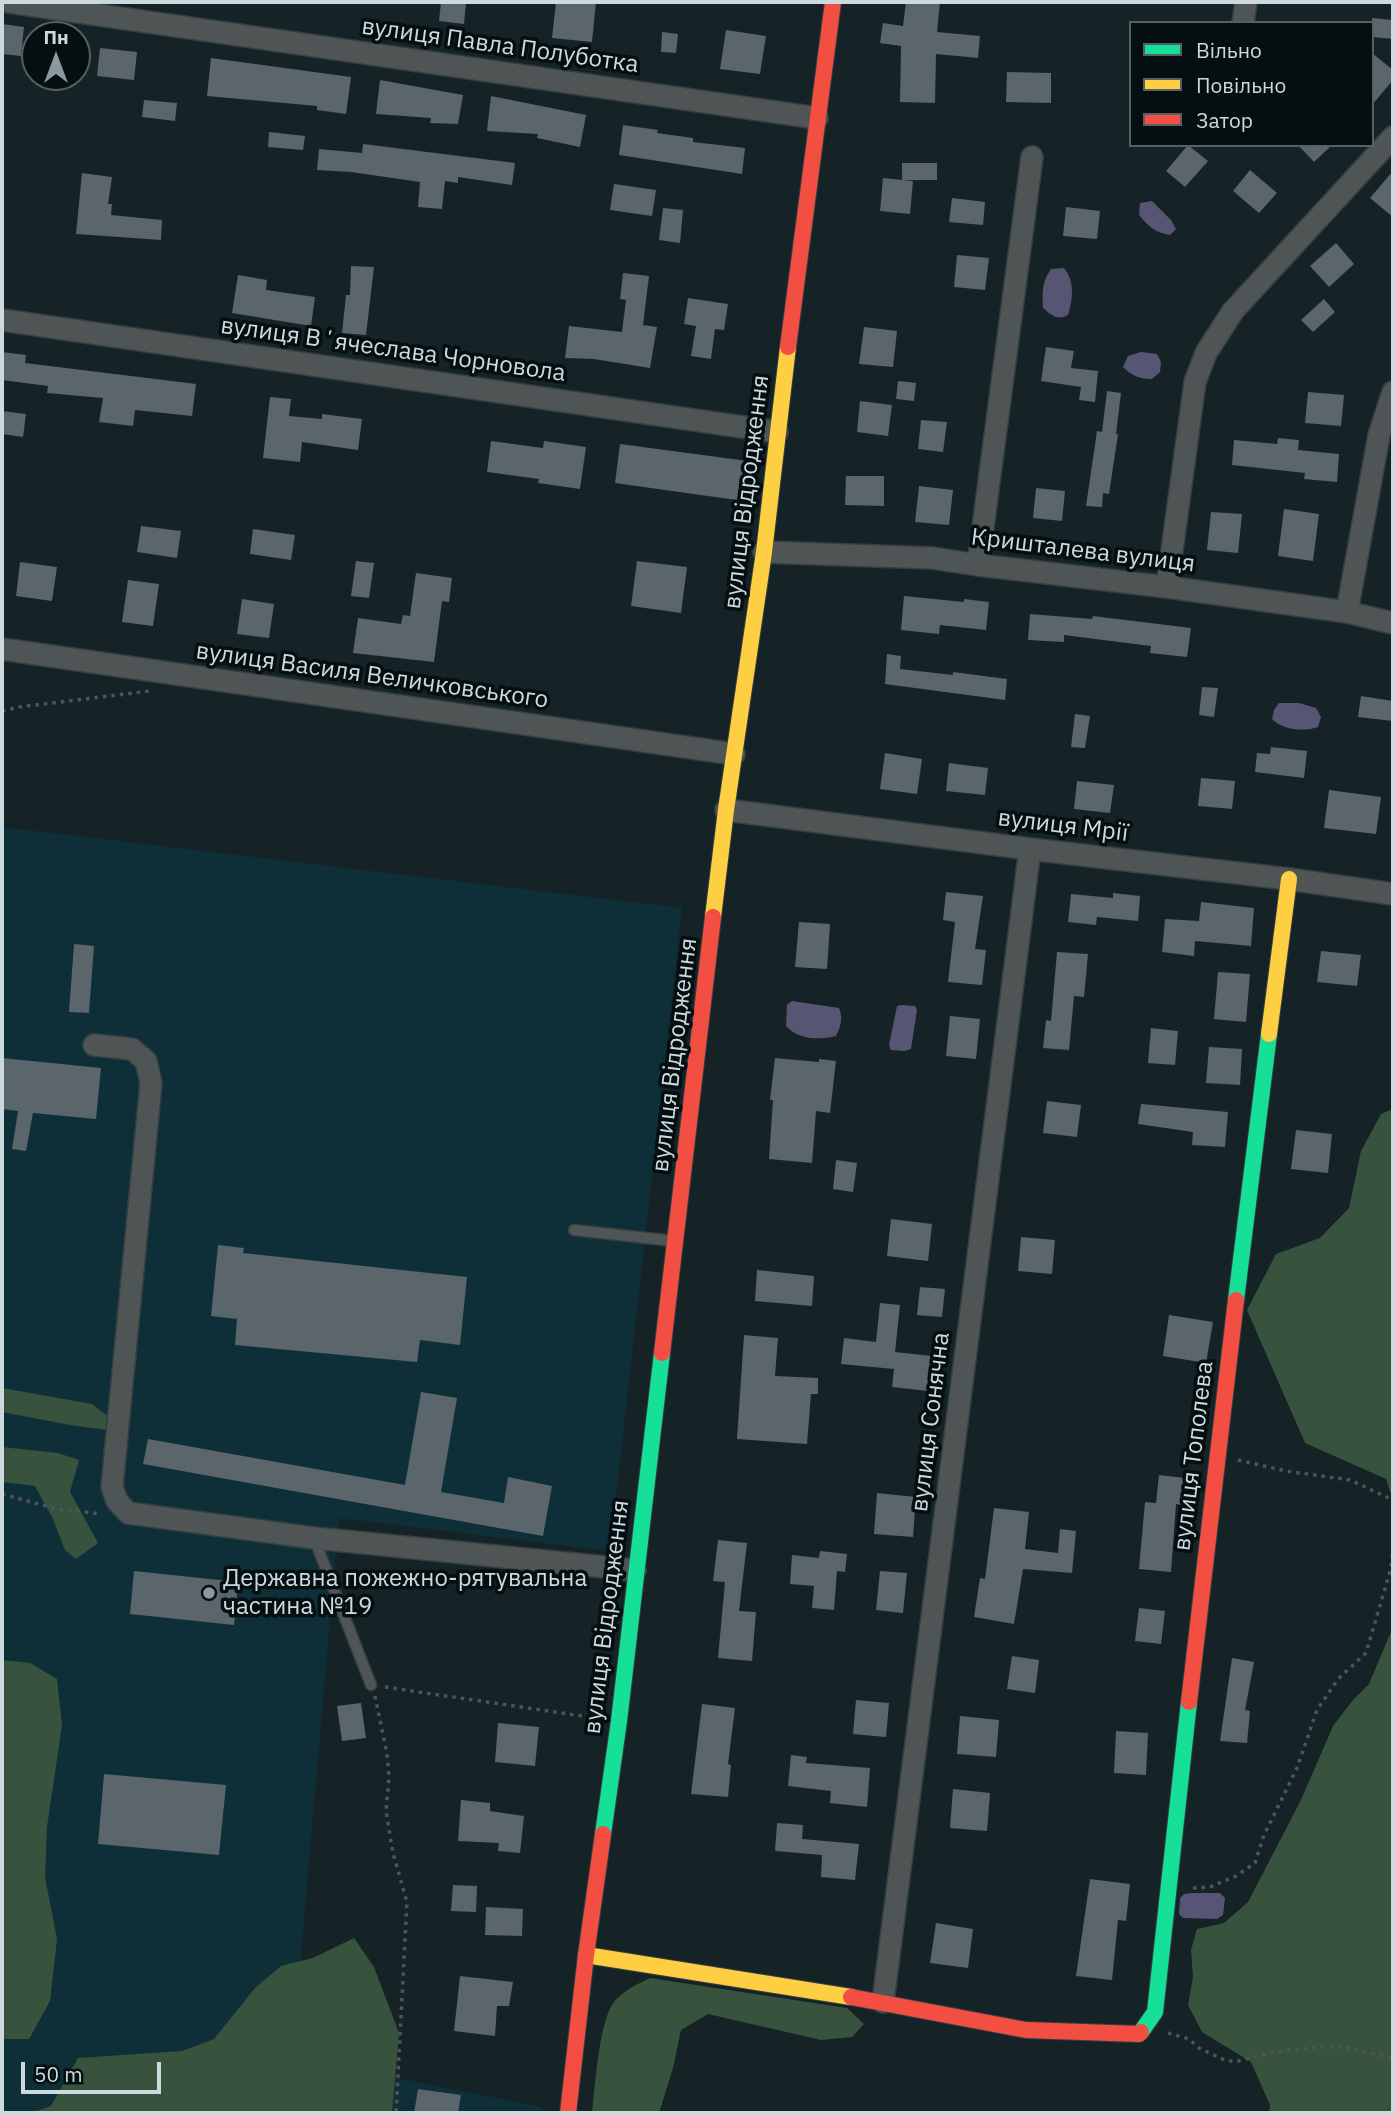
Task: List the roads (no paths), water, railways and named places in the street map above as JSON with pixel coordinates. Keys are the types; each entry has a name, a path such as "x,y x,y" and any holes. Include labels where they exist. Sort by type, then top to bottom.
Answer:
{"street":[{"name":"вулиця Павла Полуботка","path":"9,2 817,118"},
{"name":"вулиця Відродження","path":"568,2113 586,1955 619,1721 726,810 764,552 833,2"},
{"path":"1243,21 1245,2"},
{"path":"1167,587 1195,382 1206,353 1233,311 1393,136"},
{"path":"978,565 1032,157"},
{"name":"вулиця Вʼячеслава Чорновола","path":"2,320 777,432"},
{"path":"1347,612 1379,435 1393,392"},
{"name":"Кришталева вулиця","path":"764,552 932,558 1347,612 1393,623"},
{"name":"вулиця Василя Величковського","path":"2,649 734,754"},
{"name":"вулиця Мрії","path":"726,810 1393,894"},
{"name":"вулиця Сонячна","path":"883,2002 1030,849"},
{"name":"вулиця Тополева","path":"883,2002 1026,2029 1139,2034 1155,2012 1216,1456 1289,879"},
{"path":"94,1045 132,1049 146,1061 151,1083 112,1487 117,1501 128,1513 314,1538 635,1570"},
{"path":"586,1955 883,2002"}],"lane":[{"path":"574,1230 676,1241"},
{"path":"314,1538 371,1685"}],"place":[{"name":"Державна пожежно-рятувальна частина №19","path":"209,1593"}]}
